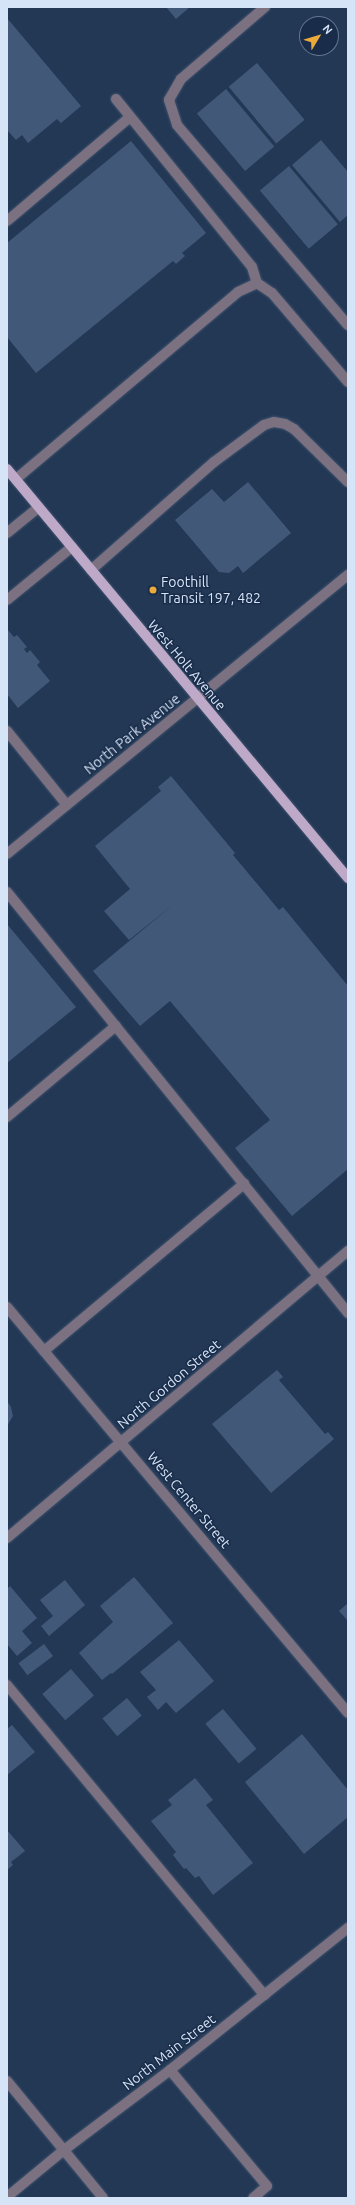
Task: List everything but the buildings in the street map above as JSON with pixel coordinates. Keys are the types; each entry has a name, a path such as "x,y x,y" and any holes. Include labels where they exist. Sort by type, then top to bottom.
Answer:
{"main road":[{"name":"West Holt Avenue","path":"7,469 197,699 348,878"}],"street":[{"path":"266,7 181,79 170,100 177,125 348,326"},
{"path":"116,99 252,267 257,284 272,293 348,382"},
{"path":"7,220 130,117"},
{"path":"16,479 238,292 257,284"},
{"path":"91,570 214,462 264,425 274,422 285,424 294,429 348,482"},
{"path":"7,533 39,507"},
{"path":"7,600 72,547"},
{"name":"North Park Avenue","path":"7,854 348,575"},
{"path":"7,731 68,805"},
{"path":"7,892 348,1313"},
{"path":"7,1117 116,1026"},
{"path":"44,1351 244,1184"},
{"name":"North Gordon Street","path":"7,1538 122,1443 348,1251"},
{"name":"West Center Street","path":"7,1307 348,1713"},
{"path":"7,1685 264,1995"},
{"name":"North Main Street","path":"7,2197 64,2150 170,2070 348,1928"},
{"path":"170,2070 267,2186 253,2198"},
{"path":"7,2081 103,2198"}],"place":[{"name":"Foothill Transit 197, 482","path":"153,590"}]}
